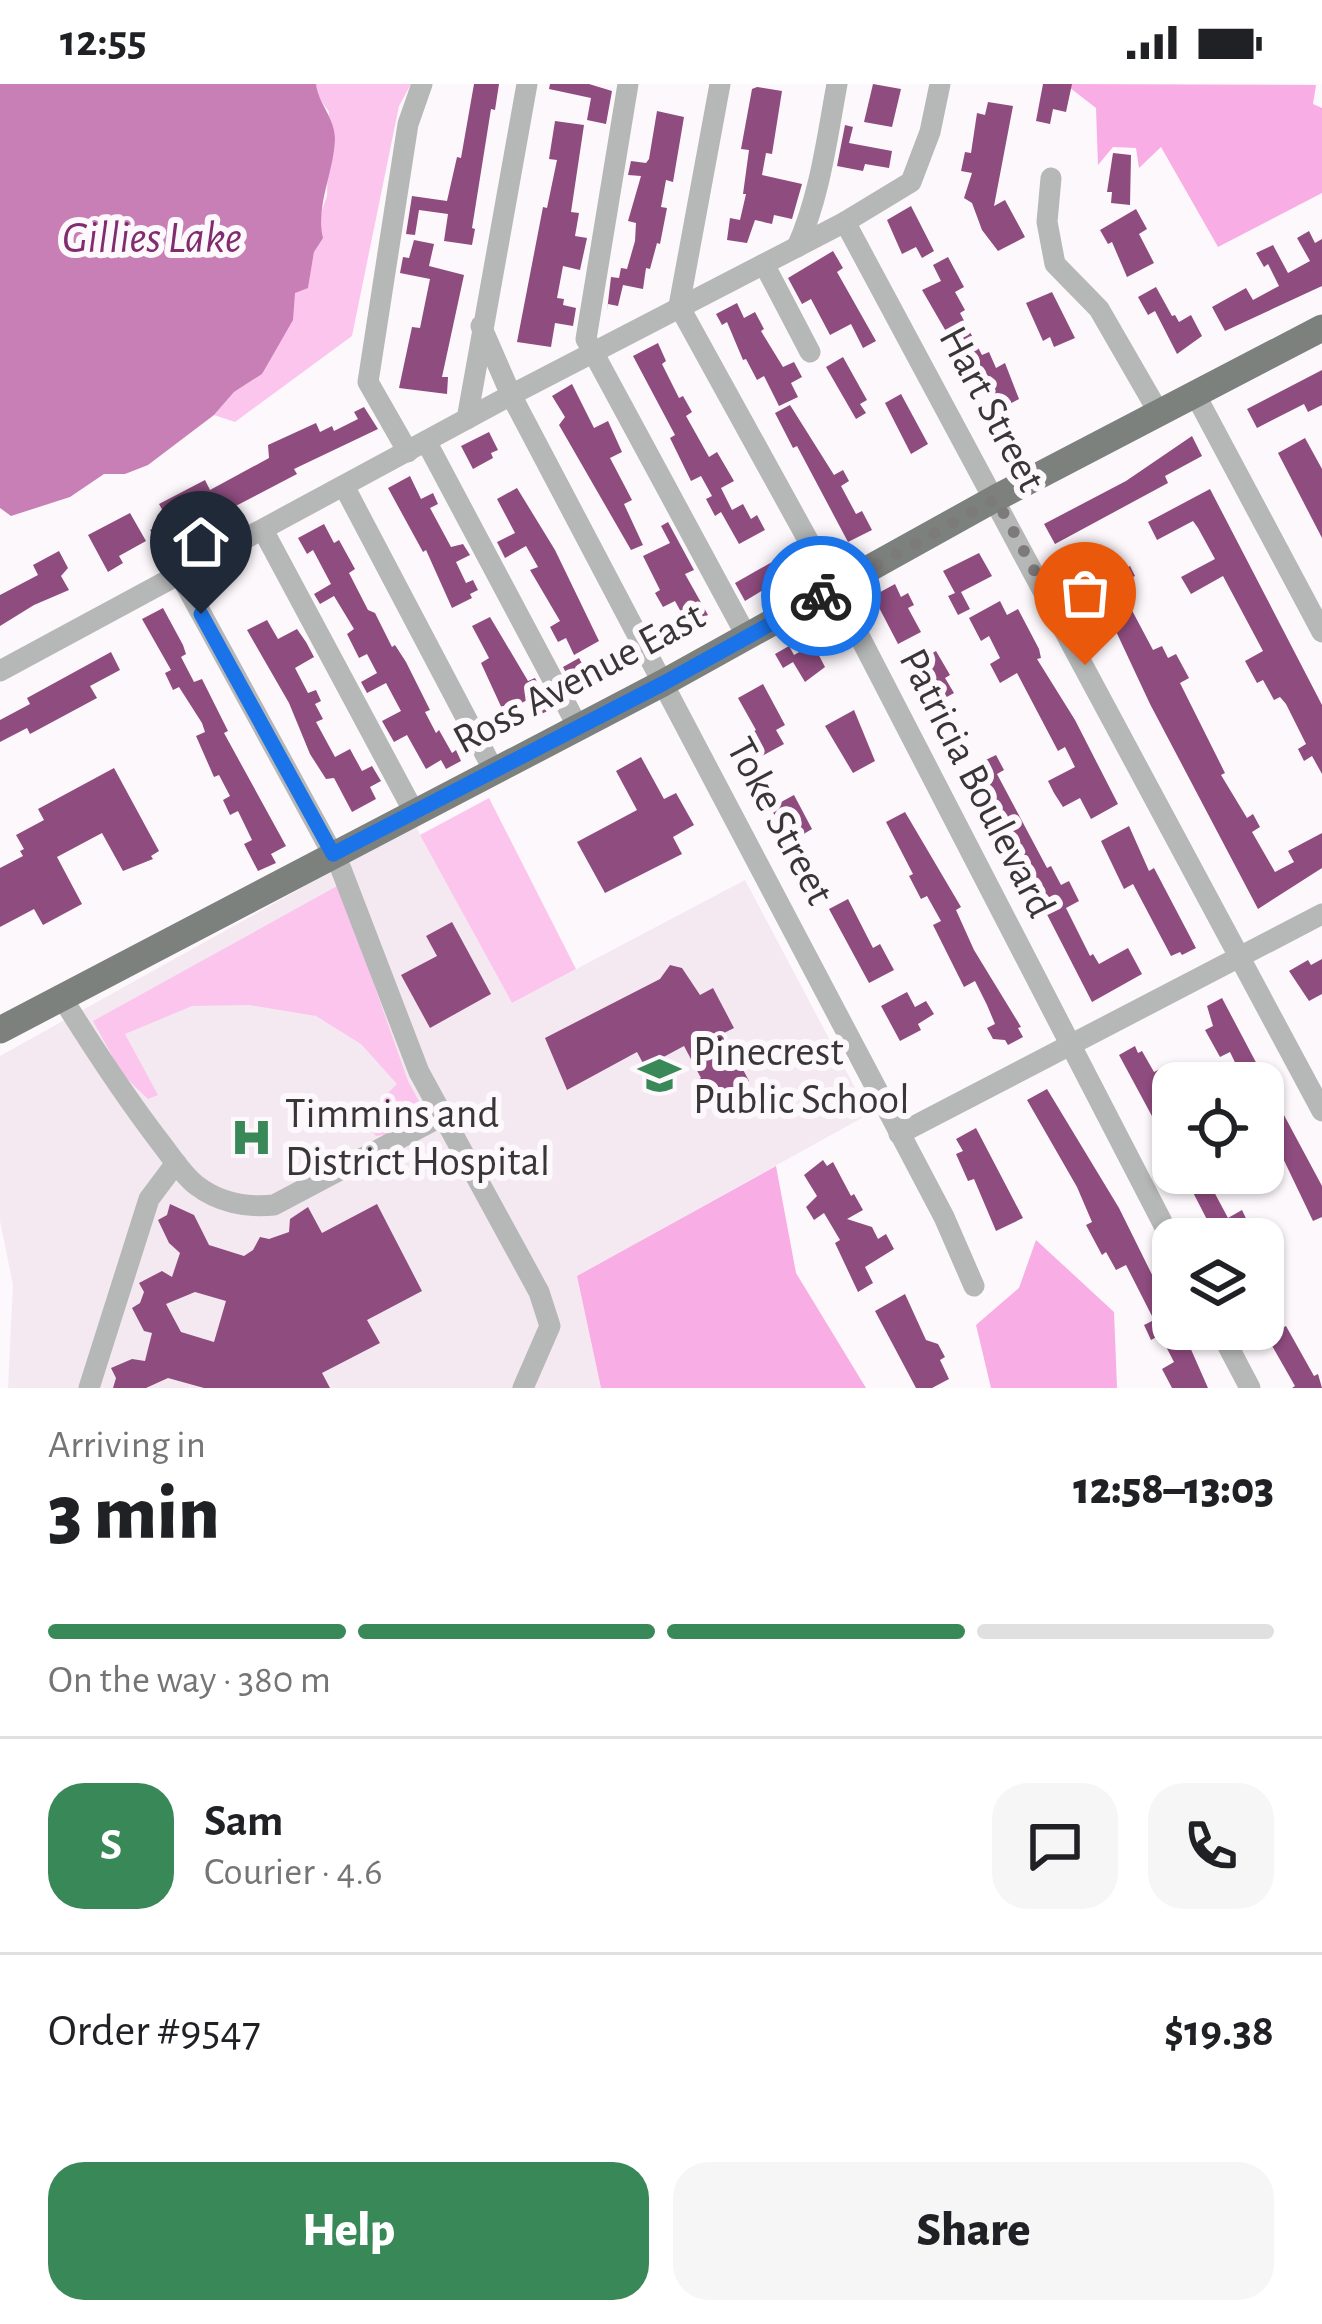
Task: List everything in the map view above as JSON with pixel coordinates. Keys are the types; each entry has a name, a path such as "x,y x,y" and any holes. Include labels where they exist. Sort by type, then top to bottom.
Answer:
{"main road":[{"name":"Ross Avenue East","path":"0,1030 664,683 996,499 1322,328"}],"street":[{"path":"422,84 408,124 368,382 417,448 578,727"},
{"path":"467,419 527,84"},
{"path":"628,84 586,339 747,637"},
{"path":"679,306 721,84"},
{"path":"797,247 822,164 836,84"},
{"path":"0,670 592,352 845,222 910,182 926,146 940,84"},
{"path":"1052,178 1047,222 1055,263 1099,310 1159,413"},
{"name":"Hart Street","path":"845,222 1322,1110"},
{"path":"764,263 810,352"},
{"name":"Patricia Boulevard","path":"679,306 835,589 1160,1218"},
{"name":"Toke Street","path":"481,326 511,395 944,1217 974,1286"},
{"path":"1195,394 1322,632"},
{"path":"345,488 494,771"},
{"path":"263,530 414,812"},
{"path":"179,573 333,854 419,1072 539,1292 550,1326 523,1388"},
{"path":"899,1134 1322,914"},
{"path":"61,996 119,1089 176,1163 194,1184 223,1201 253,1207 274,1205 442,1116"},
{"path":"89,1388 149,1199 176,1163"},
{"path":"1230,1350 1250,1388"}],"shaded area":[{"path":"316,84 411,84 399,106 352,336 235,422 214,415 234,392 262,374 295,292 308,287 314,252 322,238 318,221 327,196 329,112 315,92"},
{"path":"1065,84 1316,85 1313,104 1322,108 1322,193 1218,247 1161,147 1139,168 1136,148 1113,147 1098,165 1096,108"},
{"path":"489,798 576,969 512,1003 420,835"},
{"name":"Timmins and District Hospital","path":"415,825 512,1003 745,880 869,1114 577,1276 601,1388 8,1388 13,1285 0,1221 0,1056"},
{"path":"339,885 408,1081 426,1114 391,1134 376,1136 362,1118 397,1084 361,1044 316,1016 249,1005 192,1006 125,1034 158,1095 148,1099 122,1074 93,1021"},
{"path":"776,1166 796,1273 866,1388 601,1388 577,1276"},
{"path":"1036,1240 1114,1312 1117,1388 991,1388 976,1325 1019,1288"}],"water":[{"name":"Gillies Lake","path":"0,84 316,84 335,139 321,214 323,238 314,252 308,288 295,293 293,320 262,374 148,465 125,474 104,474 70,497 11,516 0,508"}],"building":[{"path":"474,84 499,84 495,110 491,109 472,245 444,241 448,214 419,210 415,235 406,234 412,196 447,201 457,157 461,158"},
{"path":"550,84 589,84 612,91 606,124 587,120 591,98 549,89"},
{"path":"873,84 901,89 892,127 864,122"},
{"path":"1043,84 1072,84 1066,112 1053,109 1050,124 1036,121"},
{"path":"752,89 782,91 772,154 766,153 762,175 802,184 792,219 774,215 772,224 755,220 747,243 727,240 730,218 740,220 746,194 749,150 741,149"},
{"path":"988,102 1013,106 994,206 1005,200 1025,237 998,251 982,230 972,203 964,198 972,173 961,171 965,152 971,153 977,113 985,115"},
{"path":"657,111 684,117 673,182 666,180 661,207 667,208 660,244 650,269 646,268 643,289 623,285 618,306 608,304 607,311 611,277 619,278 621,268 627,269 635,241 636,223 628,221 641,176 628,175 631,161 646,163 649,159"},
{"path":"555,121 584,125 571,212 579,213 575,236 587,238 580,270 563,266 557,298 576,308 573,326 555,323 551,347 517,342 557,160 549,159"},
{"path":"845,125 853,127 849,143 892,151 889,168 865,164 863,171 837,166"},
{"path":"1113,153 1131,155 1130,205 1111,203 1112,192 1107,192"},
{"path":"911,206 934,251 922,258 916,247 902,254 887,220"},
{"path":"1136,209 1147,229 1139,234 1154,263 1127,277 1112,242 1108,244 1100,230"},
{"path":"1309,231 1315,243 1322,239 1322,286 1225,331 1212,307 1246,288 1253,300 1279,286 1256,253 1273,245 1288,273 1310,261 1297,238"},
{"path":"414,240 434,244 429,266 464,275 442,377 448,377 447,394 399,388 412,327 420,328 430,279 400,273"},
{"path":"833,251 843,268 837,272 876,341 863,348 851,324 830,335 811,299 802,304 788,278"},
{"path":"948,257 964,287 955,292 965,310 960,313 982,355 989,352 996,368 1005,363 1019,399 995,412 967,356 962,359 922,290 941,281 933,265"},
{"path":"1156,287 1172,316 1179,322 1191,315 1202,336 1177,354 1155,311 1148,315 1138,297"},
{"path":"1052,292 1075,338 1054,347 1050,337 1043,341 1026,303"},
{"path":"737,303 744,318 755,312 783,367 794,362 802,377 791,383 798,397 779,406 764,376 757,380 743,360 727,322 722,325 716,314"},
{"path":"658,343 666,361 662,364 679,398 683,396 692,412 686,416 709,457 717,452 734,481 721,488 732,510 743,504 765,530 739,544 721,512 715,516 706,499 712,496 701,476 691,481 670,438 675,435 633,356"},
{"path":"843,357 867,400 860,404 866,413 856,419 826,367"},
{"path":"1322,370 1322,405 1308,412 1304,404 1257,428 1247,409"},
{"path":"572,384 594,428 608,421 622,452 610,458 632,500 624,504 643,545 631,550 559,425 565,417 552,396"},
{"path":"901,394 928,444 911,454 885,403"},
{"path":"790,405 834,475 843,470 849,481 841,486 856,514 862,511 872,530 848,542 775,413"},
{"path":"364,407 378,429 294,469 297,474 159,546 150,530 162,524 157,516 164,513 159,504 205,480 210,490 269,458 268,445 316,423 320,432 332,426 334,431 358,419 354,412"},
{"path":"489,432 498,450 473,469 461,446"},
{"path":"1192,436 1202,456 1165,476 1168,483 1055,544 1044,524 1126,481"},
{"path":"1305,438 1322,469 1322,538 1278,453"},
{"path":"410,476 421,499 433,493 438,504 430,508 451,547 463,544 470,555 456,562 466,583 473,580 478,590 452,608 426,550 423,552 388,488"},
{"path":"517,488 555,550 599,641 574,655 566,638 558,642 550,627 560,621 530,570 538,567 526,546 505,558 497,542 515,533 497,499"},
{"path":"1210,489 1322,705 1322,774 1312,756 1304,761 1298,749 1306,744 1286,704 1280,697 1274,700 1263,680 1257,683 1245,661 1263,651 1223,576 1191,594 1181,577 1215,559 1198,528 1193,521 1157,540 1148,522"},
{"path":"130,513 146,541 119,556 123,563 108,572 88,535"},
{"path":"668,522 694,570 685,574 708,615 688,625 675,601 663,607 643,556 670,543 661,526"},
{"path":"324,524 355,569 349,573 368,610 375,613 392,647 406,662 436,733 439,730 461,761 446,769 441,760 426,769 407,735 394,742 382,721 401,711 386,683 367,693 361,682 377,673 367,654 359,658 347,634 354,629 334,596 320,604 314,594 331,584 313,550 307,554 298,538"},
{"path":"1099,550 1112,575 1130,566 1135,576 1118,584 1153,650 1162,646 1168,658 1176,654 1189,678 1180,683 1225,773 1221,775 1247,818 1253,814 1260,827 1252,832 1275,872 1294,862 1288,851 1322,833 1322,868 1258,909 1150,704 1099,595 1094,597 1081,578 1088,574 1080,560"},
{"path":"59,551 68,568 61,576 69,590 0,626 0,595 38,575 33,565"},
{"path":"979,553 992,576 961,592 970,609 958,615 948,596 955,593 943,571"},
{"path":"772,562 781,579 745,601 735,583"},
{"path":"895,584 901,597 908,593 914,605 908,608 921,632 898,644 873,596"},
{"path":"1000,601 1007,615 1018,609 1039,649 1041,658 1037,659 1118,804 1091,819 1080,798 1063,807 1054,793 1048,781 1075,767 1065,747 1058,751 1017,673 1000,683 990,664 1000,658 989,636 981,641 969,618"},
{"path":"163,608 183,645 186,654 181,657 194,682 202,679 228,731 224,733 286,846 271,854 276,863 258,871 244,844 252,840 238,811 230,815 223,800 230,796 219,775 214,777 196,736 205,732 202,723 179,687 173,690 165,673 171,670 142,619"},
{"path":"490,617 528,681 535,678 551,709 536,717 527,700 504,713 481,663 489,658 472,626"},
{"path":"267,620 278,639 297,629 314,657 295,668 308,693 316,690 321,701 315,704 323,719 316,722 335,757 350,749 362,771 372,766 381,781 370,787 376,799 352,812 334,778 326,779 310,754 289,703 247,630"},
{"path":"813,644 825,667 805,682 793,662 783,668 775,654 789,646 794,655"},
{"path":"936,651 954,693 934,704 908,667"},
{"path":"111,652 120,670 90,686 97,698 30,734 27,728 0,742 0,720 30,704 27,698"},
{"path":"579,658 587,673 606,663 614,677 578,696 563,667"},
{"path":"763,684 785,725 776,730 784,744 762,756 749,734 756,730 738,698"},
{"path":"854,710 875,761 853,773 825,726"},
{"path":"996,755 1004,770 997,774 1047,868 1051,866 1061,885 1069,881 1079,901 1066,908 1090,956 1099,964 1128,948 1142,974 1092,1002 965,770"},
{"path":"641,757 664,799 676,793 694,825 673,837 682,854 605,893 577,842 637,810 616,771"},
{"path":"114,768 159,851 153,859 123,871 102,833 57,857 82,904 43,925 34,909 0,927 0,868 23,856 16,835 44,820 38,809"},
{"path":"794,795 812,829 792,841 770,808"},
{"path":"905,812 961,907 956,910 974,950 1021,1027 1023,1037 1008,1045 993,1039 987,1028 995,1024 975,981 964,987 933,925 941,921 909,876 913,874 886,822"},
{"path":"1129,826 1149,871 1154,868 1196,948 1182,955 1171,956 1133,884 1124,889 1101,841"},
{"path":"848,899 873,948 880,944 894,970 869,983 829,909"},
{"path":"452,922 491,994 430,1028 401,975 437,956 426,936"},
{"path":"1322,959 1322,994 1309,1001 1289,971 1308,960 1311,965"},
{"path":"670,965 682,968 700,995 713,988 734,1028 724,1033 749,1081 706,1104 695,1082 701,1078 684,1046 645,1067 637,1052 567,1090 545,1038 660,979"},
{"path":"907,992 915,1007 926,1001 934,1014 918,1024 921,1030 900,1041 881,1006"},
{"path":"1222,998 1256,1062 1235,1062 1230,1052 1220,1057 1205,1030 1213,1026 1207,1006"},
{"path":"1135,1046 1152,1068 1152,1116 1119,1055"},
{"path":"1047,1089 1119,1208 1152,1275 1152,1316 1126,1265 1116,1270 1106,1252 1102,1255 1086,1225 1092,1222 1077,1187 1027,1100"},
{"path":"1284,1115 1322,1186 1322,1217 1313,1221 1284,1161"},
{"path":"976,1128 1023,1218 996,1231 974,1179 968,1181 956,1154 963,1151 956,1139"},
{"path":"823,1160 827,1166 833,1162 863,1210 847,1219 872,1227 878,1239 886,1234 894,1249 865,1267 873,1283 858,1292 835,1243 840,1240 824,1213 814,1220 806,1207 817,1196 804,1175"},
{"path":"1194,1194 1215,1194 1228,1218 1206,1218"},
{"name":"Timmins and District Hospital","path":"170,1204 194,1215 209,1245 244,1256 260,1237 289,1232 290,1219 308,1207 322,1233 377,1204 422,1291 367,1320 380,1343 322,1373 330,1388 204,1388 168,1378 146,1388 113,1388 116,1378 111,1368 132,1359 145,1361 152,1333 144,1331 132,1308 144,1292 139,1283 162,1271 172,1277 180,1253 169,1243 158,1220 167,1215","holes":["195,1292 226,1301 214,1342 181,1332 166,1304"]},
{"path":"905,1294 926,1340 938,1344 945,1357 940,1360 949,1379 932,1388 916,1388 875,1311"},
{"path":"1284,1327 1314,1376 1318,1374 1322,1388 1292,1388 1274,1350 1284,1350"},
{"path":"1168,1350 1191,1350 1208,1388 1172,1388 1162,1369 1174,1362"}],"way so far":[{"path":"821,596 996,499 1085,665"}],"place":[{"name":"Pinecrest Public School","path":"659,1076"},
{"name":"Timmins and District Hospital","path":"251,1138"}],"route":[{"path":"201,614 333,854 821,596"}]}
